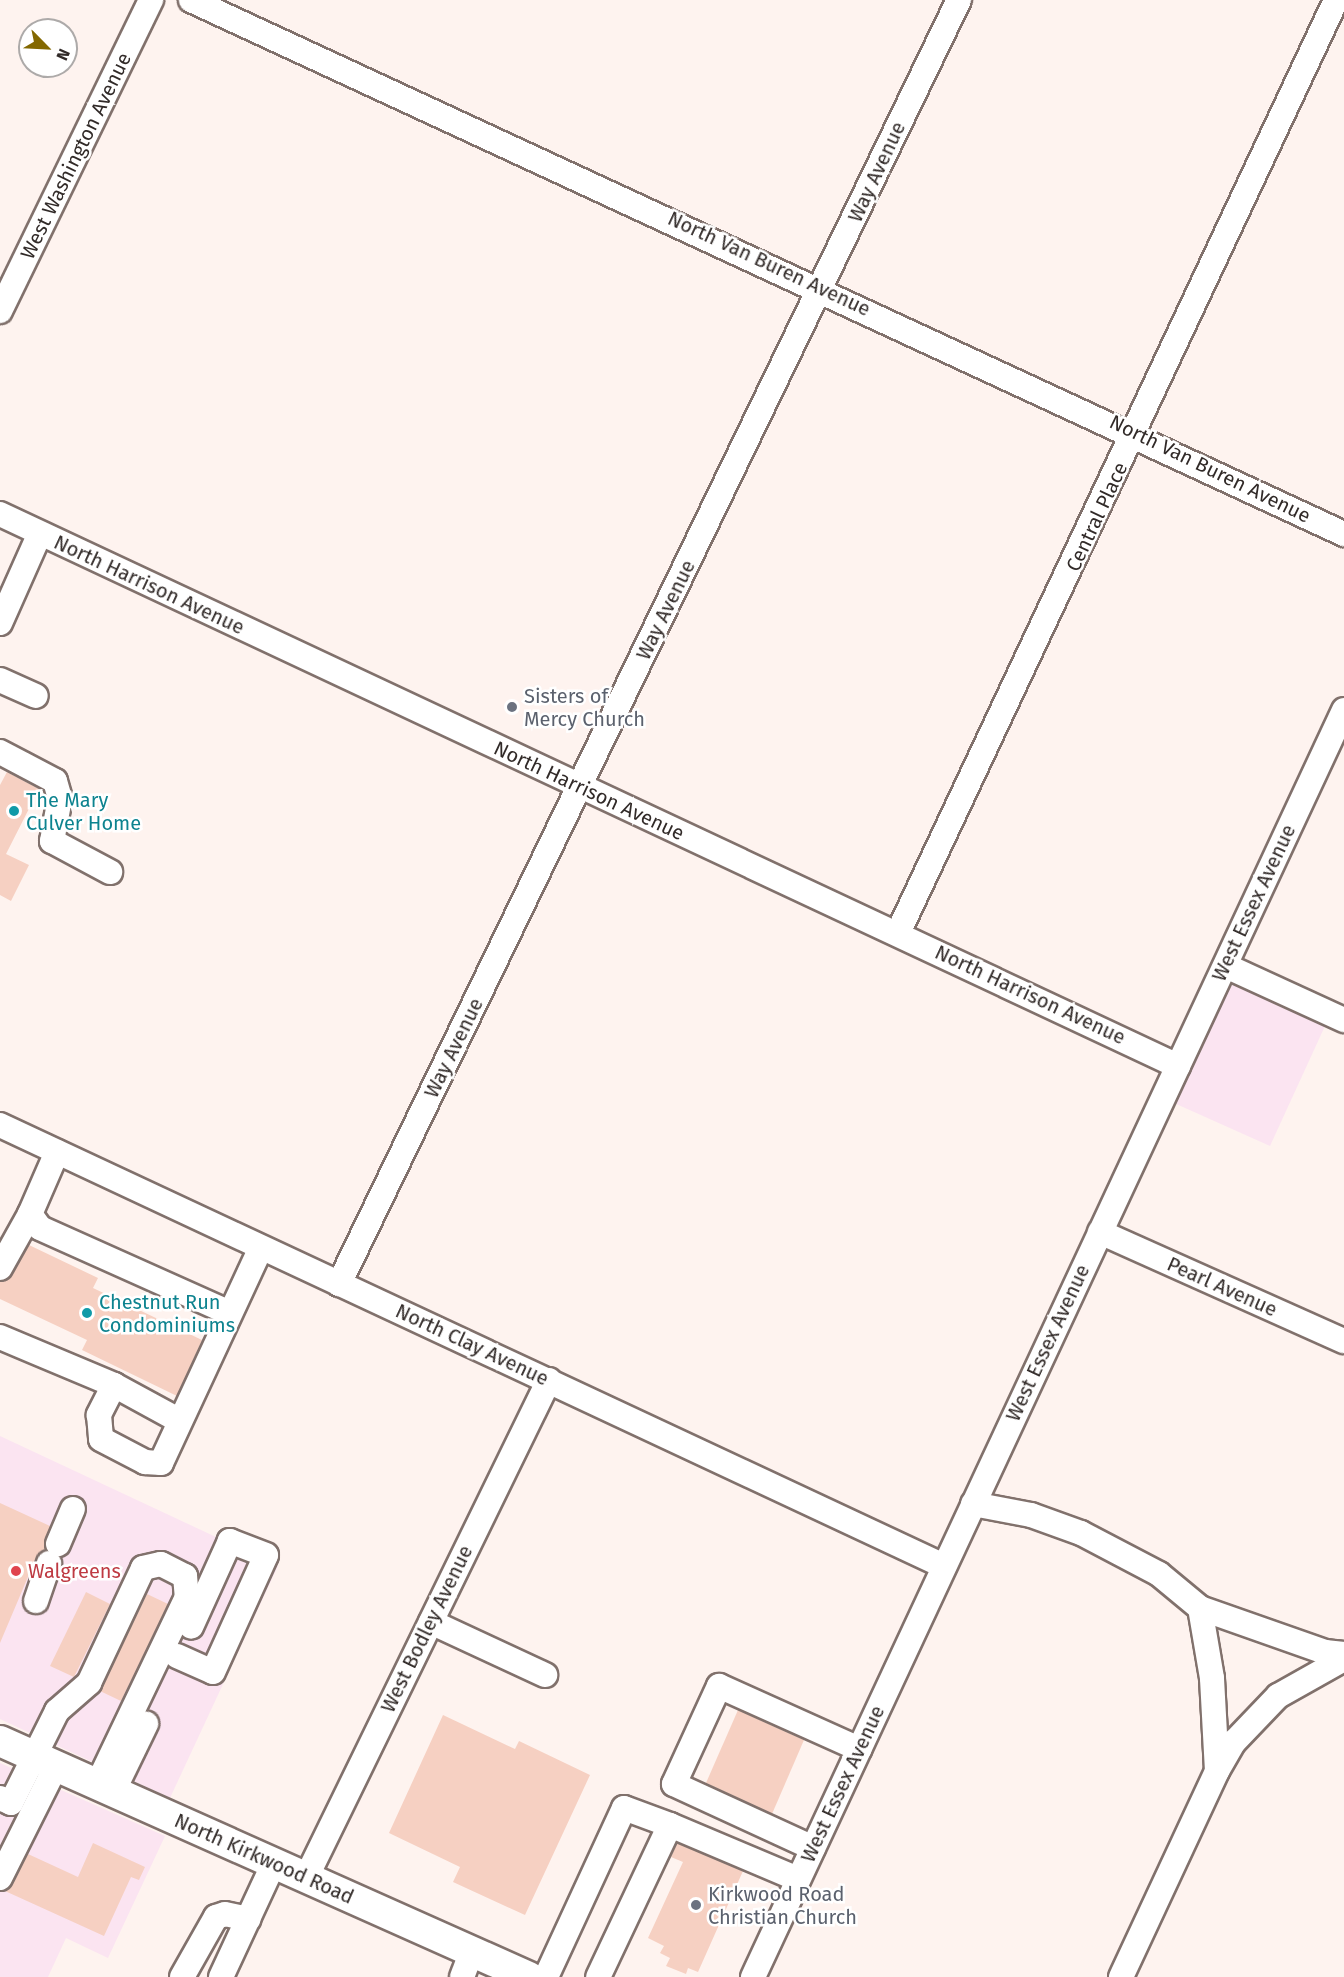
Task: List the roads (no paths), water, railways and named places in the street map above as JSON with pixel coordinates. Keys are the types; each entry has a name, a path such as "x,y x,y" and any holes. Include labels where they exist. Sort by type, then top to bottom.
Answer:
{"main road":[{"name":"North Kirkwood Road","path":"0,1741 306,1878 467,1964 529,1977"}],"street":[{"name":"West Washington Avenue","path":"0,311 151,0"},
{"name":"North Van Buren Avenue","path":"191,0 821,288 1136,434 1344,534"},
{"name":"Way Avenue","path":"339,1284 959,0"},
{"name":"Central Place","path":"898,933 1136,434 1336,0"},
{"name":"North Harrison Avenue","path":"0,514 1179,1066"},
{"path":"0,622 40,533"},
{"path":"0,680 36,696"},
{"name":"West Essex Avenue","path":"753,1977 1344,710"},
{"path":"0,752 55,781 60,798 52,841 110,872"},
{"path":"1226,966 1344,1020"},
{"name":"North Clay Avenue","path":"0,1125 944,1566"},
{"path":"0,1268 30,1214 57,1152"},
{"path":"30,1214 40,1228 231,1313"},
{"name":"Pearl Avenue","path":"1100,1232 1344,1341"},
{"path":"114,1385 99,1415 101,1439 145,1461 161,1463 261,1248"},
{"path":"0,1337 114,1385 180,1421"},
{"name":"West Bodley Avenue","path":"306,1878 549,1380"},
{"path":"973,1504 1031,1515 1081,1533 1159,1574 1200,1608 1325,1652 1344,1654"},
{"path":"36,1601 73,1509"},
{"path":"105,1788 177,1656 230,1541 266,1555 213,1672 177,1656"},
{"path":"0,1878 45,1761 57,1711 89,1683 143,1568 161,1564 185,1576 189,1588 136,1706 105,1788"},
{"path":"1200,1608 1212,1678 1217,1771"},
{"path":"430,1622 544,1675"},
{"path":"1121,1977 1217,1771 1234,1742 1278,1696 1344,1659"},
{"path":"813,1848 674,1784 719,1686 859,1749"},
{"path":"1,1802 11,1803 45,1761"},
{"path":"546,1977 624,1808 798,1879"},
{"path":"598,1977 670,1826"},
{"path":"224,1976 274,1863"},
{"path":"182,1977 216,1917 225,1914 248,1919"}],"place":[{"name":"Sisters of Mercy Church","path":"512,707"},
{"name":"The Mary Culver Home","path":"14,811"},
{"name":"Chestnut Run Condominiums","path":"87,1313"},
{"name":"Walgreens","path":"16,1571"},
{"name":"Kirkwood Road Christian Church","path":"696,1905"}]}
